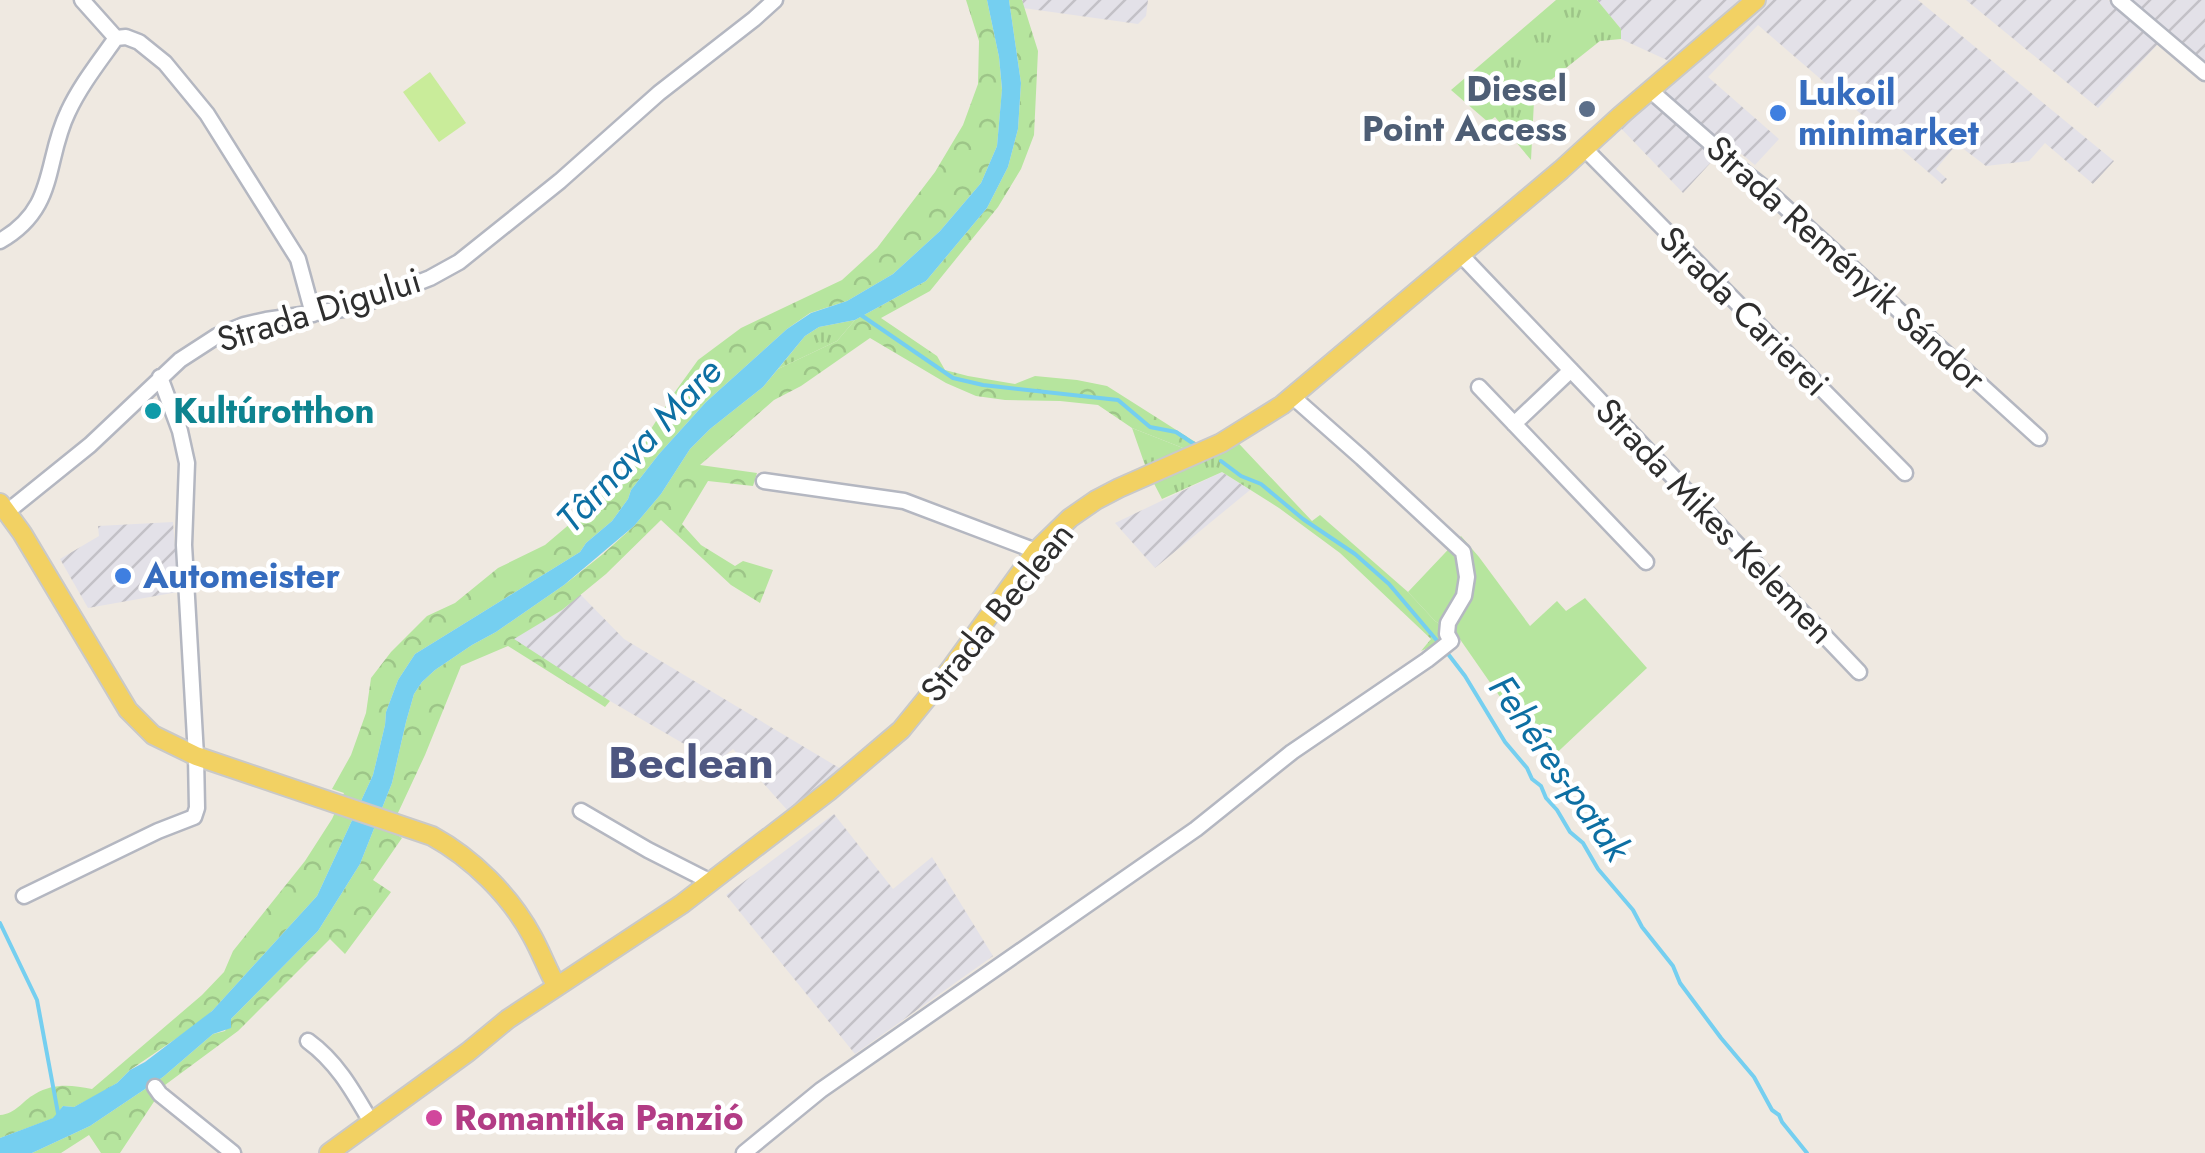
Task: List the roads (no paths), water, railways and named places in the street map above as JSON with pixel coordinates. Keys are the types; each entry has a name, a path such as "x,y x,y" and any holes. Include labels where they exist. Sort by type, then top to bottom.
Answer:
{"main road":[{"name":"Strada Beclean","path":"329,1153 556,985 623,945 711,882 829,791 901,730 1036,551 1070,518 1096,500 1221,443 1292,397 1756,0"},
{"path":"3,508 128,710 153,735 196,756 432,836 457,851 479,869 513,908 556,985"}],"street":[{"path":"82,0 116,38"},
{"name":"Strada Digului","path":"3,508 90,445 192,351 230,330 266,320 344,309 430,278 459,262 775,0"},
{"path":"2119,0 2205,73"},
{"path":"0,242 16,232 38,204 66,114 88,78 116,38 133,38 165,63 207,114 298,259 313,314"},
{"name":"Strada Reményik Sándor","path":"1651,91 1763,187 2039,438"},
{"name":"Strada Carierei","path":"1585,149 1904,473"},
{"name":"Strada Mikes Kelemen","path":"1460,255 1860,672"},
{"name":"Strada Mikes Kelemen","path":"1514,424 1571,370"},
{"path":"24,896 194,816 197,808 184,561 187,463 160,377"},
{"path":"1479,387 1646,562"},
{"path":"744,1153 822,1090 1196,829 1292,752 1450,642 1448,623 1464,596 1467,576 1463,552 1292,397"},
{"path":"764,481 904,501 1036,551"},
{"path":"582,811 711,882"},
{"path":"308,1041 344,1076 371,1122"},
{"path":"156,1087 233,1153"}],"water":[{"path":"987,0 1009,0 1021,83 1018,129 1008,167 987,208 926,281 855,320 819,327 805,336 763,387 690,449 661,494 634,526 564,585 422,682 414,694 392,783 360,864 318,931 231,1019 231,1028 213,1034 163,1077 90,1126 32,1153 0,1153 0,1138 53,1118 63,1106 74,1107 117,1083 212,1011 317,896 373,775 386,712 398,680 415,654 580,552 612,521 659,454 706,402 787,329 811,313 847,301 893,274 940,231 981,183 997,146 1002,89"}],"waterway":[{"name":"Fehéres-patak","path":"858,313 953,378 1118,400 1150,427 1176,432 1197,446"},
{"name":"Fehéres-patak","path":"1221,461 1241,476 1261,484 1355,554 1389,584 1439,643"},
{"name":"Fehéres-patak","path":"1445,650 1505,742 1633,910 1673,966 1680,983 1754,1077 1772,1110 1807,1153"},
{"path":"0,923 37,1000 58,1113"}],"place":[{"name":"Diesel Point Access","path":"1587,109"},
{"name":"Lukoil minimarket","path":"1778,113"},
{"name":"Kultúrotthon","path":"153,411"},
{"name":"Automeister","path":"123,576"},
{"name":"Romantika Panzió","path":"434,1118"}],"district":[{"name":"Beclean","path":"691,762"}],"water label":[{"name":"Târnava Mare","path":"639,445"}]}
